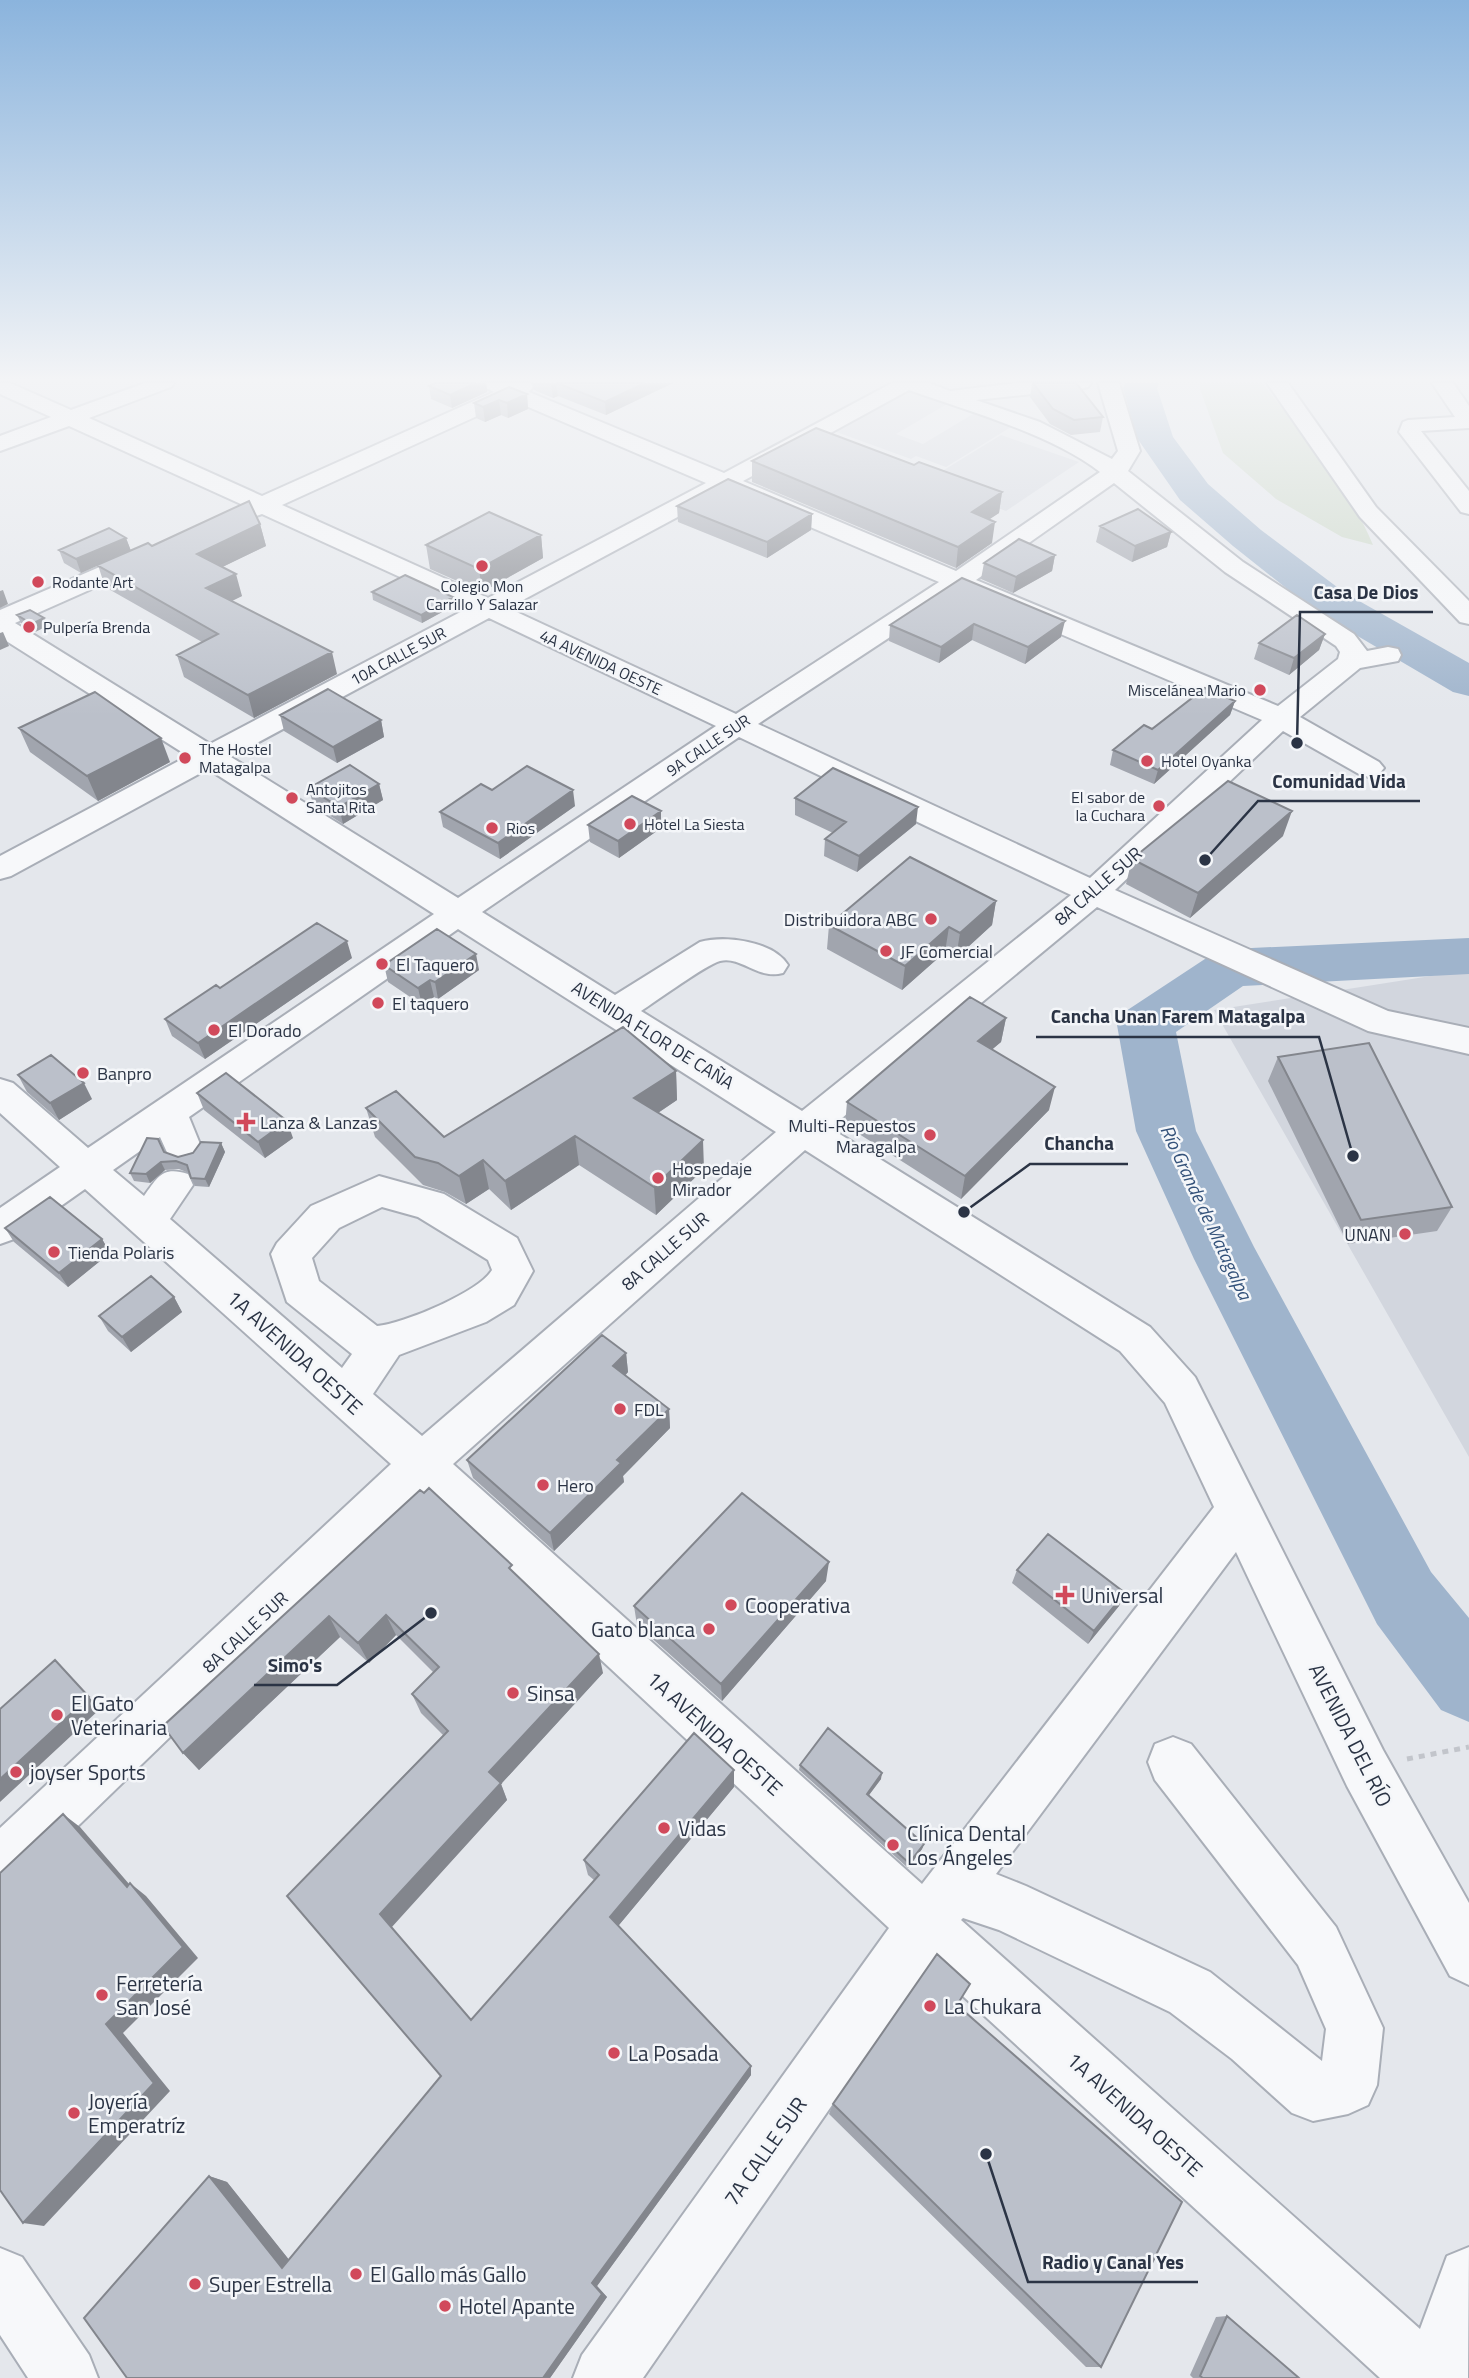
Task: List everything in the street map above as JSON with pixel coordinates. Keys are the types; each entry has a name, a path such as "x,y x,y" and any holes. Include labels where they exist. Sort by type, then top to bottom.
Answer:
{"street":[{"name":"4A AVENIDA OESTE","path":"233,494 488,608 1186,936 1380,1021 1469,1041"},
{"path":"224,523 288,494"},
{"name":"10A CALLE SUR","path":"0,869 704,494"},
{"path":"755,494 1281,718 1369,768"},
{"name":"9A CALLE SUR","path":"0,1228 458,913 736,726 960,580 1083,494"},
{"path":"1144,494 1234,567 1345,640 1354,651 1351,662 1388,656"},
{"path":"1355,494 1466,630"},
{"path":"0,620 174,544"},
{"name":"AVENIDA FLOR DE CAÑA","path":"0,625 1135,1339 1180,1390 1240,1510"},
{"name":"8A CALLE SUR","path":"0,1864 422,1464 803,1130 1092,894 1281,718 1351,662"},
{"path":"615,1011 712,950 729,949 745,953 771,965"},
{"name":"1A AVENIDA OESTE","path":"0,1092 422,1464 939,1906 1427,2378"},
{"path":"147,1220 179,1167 169,1112"},
{"path":"346,1397 384,1343 471,1310 500,1293 513,1271 503,1249 430,1205 379,1191 326,1217 291,1254 301,1290 370,1344 384,1343"},
{"name":"AVENIDA DEL RÍO","path":"1240,1510 1365,1768 1469,1957"},
{"name":"7A CALLE SUR","path":"605,2378 939,1906 1240,1510"},
{"path":"939,1906 1007,1905 1190,1992 1252,2039 1313,2092 1348,2085 1355,2028 1317,1947 1173,1762"},
{"path":"1436,2378 1469,2278"},
{"path":"0,2279 66,2378"}],"path":[{"path":"1365,1768 1469,1747"}],"shaded area":[{"path":"961,494 1031,494 1006,511"},
{"name":"UNAN","path":"1469,970 1469,1457 1214,1010"}],"green space":[{"path":"1270,494 1346,494 1373,545 1342,537"}],"building":[{"path":"700,494 764,494 812,514 767,542 677,506"},
{"path":"831,494 999,494 972,512 995,522 958,547"},
{"path":"249,501 260,524 197,554 236,574 206,588 332,652 248,695 177,655 218,634 97,565 148,543 152,546"},
{"path":"1138,509 1171,532 1135,546 1100,526"},
{"path":"489,512 541,535 479,569 426,545"},
{"path":"109,528 126,538 76,559 59,550"},
{"path":"1019,539 1055,555 1016,577 984,563"},
{"path":"405,575 453,597 421,615 372,592"},
{"path":"962,578 1065,621 1028,647 974,624 941,647 890,625"},
{"path":"30,610 44,618 32,624 17,615"},
{"path":"1297,615 1325,634 1294,658 1259,643"},
{"path":"1205,688 1235,701 1158,770 1113,750 1144,725 1152,729"},
{"path":"328,689 381,720 333,747 280,715"},
{"path":"95,692 161,738 87,776 19,728"},
{"path":"350,765 379,784 339,807 309,788"},
{"path":"527,766 573,790 498,843 440,812 481,784 492,790"},
{"path":"833,768 918,807 859,856 825,839 846,822 795,798"},
{"path":"1228,781 1292,811 1198,893 1132,859"},
{"path":"632,796 661,811 618,841 588,825"},
{"path":"910,857 996,901 960,933 949,927 905,966 829,925"},
{"path":"317,923 347,941 198,1043 165,1019 216,985 220,988"},
{"path":"437,929 476,954 435,982 430,980 418,988 384,965"},
{"path":"970,997 1006,1018 978,1041 1055,1087 965,1176 847,1102"},
{"path":"623,1027 676,1071 634,1098 703,1140 654,1187 575,1136 505,1181 483,1160 459,1176 438,1163 415,1157 366,1108 396,1091 444,1137"},
{"path":"1369,1043 1452,1207 1361,1220 1278,1057"},
{"path":"51,1055 84,1083 50,1103 18,1075"},
{"path":"226,1073 287,1121 258,1142 197,1093"},
{"path":"147,1138 158,1139 164,1152 178,1157 193,1153 201,1142 221,1143 205,1179 191,1178 187,1165 176,1161 161,1162 146,1174 130,1173"},
{"name":"Tienda Polaris","path":"50,1197 102,1239 59,1273 5,1228"},
{"path":"151,1276 174,1297 122,1337 99,1316"},
{"path":"602,1335 626,1353 613,1366 669,1409 617,1460 621,1463 550,1533 467,1460"},
{"path":"429,1488 512,1565 509,1568 599,1654 489,1772 501,1783 380,1914 471,2020 599,1875 584,1860 694,1733 734,1770 610,1917 751,2066 592,2283 602,2294 543,2378 127,2378 84,2318 209,2176 282,2268 441,2076 287,1896 448,1731 412,1694 439,1667 386,1615 358,1643 329,1616 183,1753 163,1726 420,1490 424,1493"},
{"name":"Cooperativa","path":"742,1493 829,1562 721,1684 634,1606"},
{"name":"Universal","path":"1048,1534 1125,1593 1094,1631 1017,1570"},
{"path":"55,1660 89,1697 0,1779 0,1709"},
{"path":"828,1728 882,1773 867,1794 924,1844 909,1863 800,1765"},
{"path":"63,1814 127,1887 130,1883 183,1947 106,2024 154,2083 23,2223 0,2190 0,1873"},
{"path":"937,1954 970,1984 957,2005 1182,2202 1101,2367 833,2104"},
{"path":"1227,2316 1299,2378 1200,2376"}],"waterway":[{"name":"Río Grande de Matagalpa","path":"1196,494 1247,538 1330,602 1469,682"},
{"name":"Río Grande de Matagalpa","path":"1469,956 1231,968 1146,1025 1166,1131 1227,1259 1404,1598 1469,1682"}],"place":[{"name":"Colegio Mon Carrillo Y Salazar","path":"482,566"},
{"name":"Rodante Art","path":"38,582"},
{"name":"Pulpería Brenda","path":"29,627"},
{"name":"Miscelánea Mario","path":"1260,690"},
{"name":"Casa De Dios","path":"1297,743"},
{"name":"The Hostel Matagalpa","path":"185,758"},
{"name":"Hotel Oyanka","path":"1147,761"},
{"name":"Antojitos Santa Rita","path":"292,798"},
{"name":"El sabor de la Cuchara","path":"1159,806"},
{"name":"Hotel La Siesta","path":"630,824"},
{"name":"Rios","path":"492,828"},
{"name":"Comunidad Vida","path":"1205,860"},
{"name":"Distribuidora ABC","path":"931,919"},
{"name":"JF Comercial","path":"886,951"},
{"name":"El Taquero","path":"382,964"},
{"name":"El taquero","path":"378,1003"},
{"name":"El Dorado","path":"214,1030"},
{"name":"Banpro","path":"83,1073"},
{"name":"Lanza & Lanzas","path":"246,1122"},
{"name":"Multi-Repuestos Maragalpa","path":"930,1135"},
{"name":"Cancha Unan Farem Matagalpa","path":"1353,1156"},
{"name":"Hospedaje Mirador","path":"658,1178"},
{"name":"Chancha","path":"964,1212"},
{"name":"UNAN","path":"1405,1234"},
{"name":"Tienda Polaris","path":"54,1252"},
{"name":"FDL","path":"620,1409"},
{"name":"Hero","path":"543,1485"},
{"name":"Universal","path":"1065,1595"},
{"name":"Cooperativa","path":"731,1605"},
{"name":"Simo's","path":"431,1613"},
{"name":"Gato blanca","path":"709,1629"},
{"name":"Sinsa","path":"513,1693"},
{"name":"El Gato Veterinaria","path":"57,1715"},
{"name":"joyser Sports","path":"16,1772"},
{"name":"Vidas","path":"664,1828"},
{"name":"Clínica Dental Los Ángeles","path":"893,1845"},
{"name":"Ferretería San José","path":"102,1995"},
{"name":"La Chukara","path":"930,2006"},
{"name":"La Posada","path":"614,2053"},
{"name":"Joyería Emperatríz","path":"74,2113"},
{"name":"Radio y Canal Yes","path":"986,2154"},
{"name":"El Gallo más Gallo","path":"356,2274"},
{"name":"Super Estrella","path":"195,2284"},
{"name":"Hotel Apante","path":"445,2306"}]}
